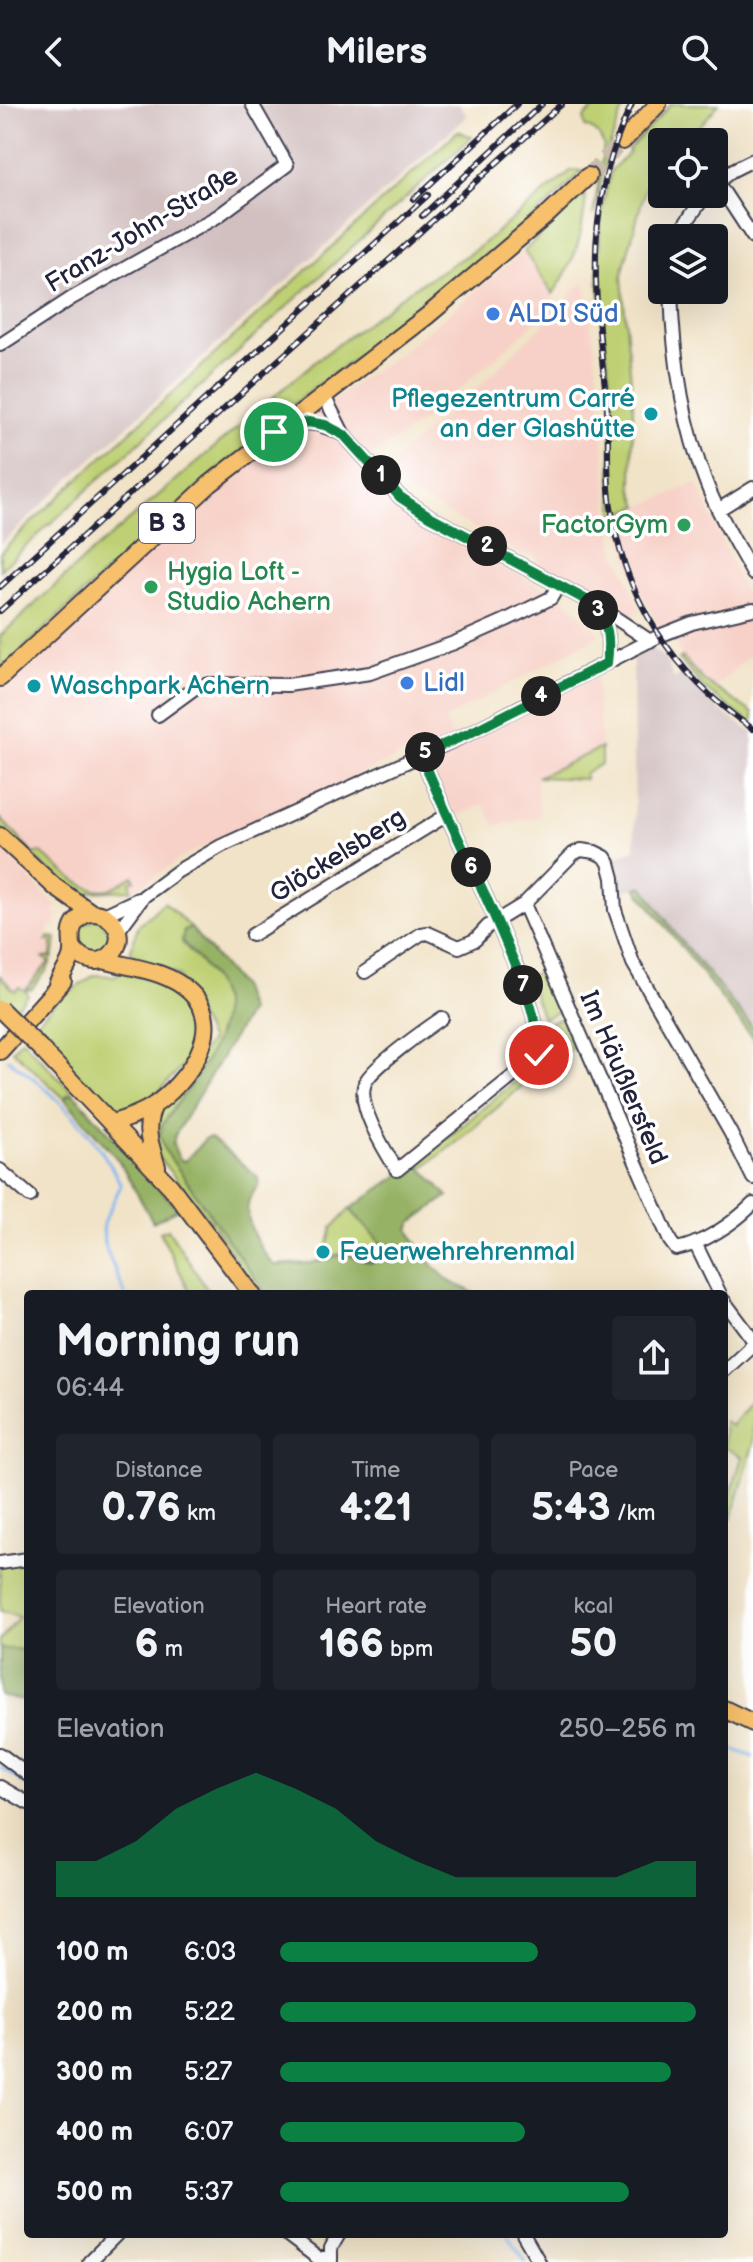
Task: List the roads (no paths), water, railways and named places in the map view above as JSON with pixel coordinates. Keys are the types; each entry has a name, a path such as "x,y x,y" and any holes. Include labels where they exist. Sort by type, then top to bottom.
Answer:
{"main road":[{"path":"623,141 658,104"},
{"name":"B 3","path":"0,678 210,484 427,316 548,214 588,176"},
{"path":"0,836 55,887 115,924 126,954 153,972 179,983 193,994 200,1007 205,1034 197,1060 151,1112 118,1128"},
{"path":"55,887 74,924"},
{"path":"98,914 85,915 74,924 70,936 73,948 80,956 153,972"},
{"path":"57,985 96,961 109,957 118,938"},
{"path":"0,1051 57,985 69,964 73,948"},
{"path":"0,1009 118,1128 171,1187 249,1290"},
{"path":"151,1112 147,1137 159,1176"},
{"path":"728,1711 753,1723"}],"street":[{"name":"Franz-John-Straße","path":"0,345 72,298 218,216 287,165 252,104"},
{"path":"728,173 753,160"},
{"path":"728,202 753,237"},
{"path":"672,304 673,342 686,421 697,460 718,510 753,574"},
{"path":"318,398 325,425"},
{"path":"318,398 344,435 400,497 429,516 592,603 609,633 607,663"},
{"path":"274,432 300,423 325,425 344,435"},
{"path":"718,510 753,488"},
{"path":"158,715 195,688 210,684 288,685 370,673 454,643 506,620 551,598 558,586"},
{"path":"98,914 144,896 178,871 221,846 468,734 650,641 692,623 753,609"},
{"path":"599,612 608,613 650,641"},
{"path":"421,754 498,922 538,1025 539,1055 397,1170 373,1131 364,1094 365,1082 400,1048 442,1018"},
{"name":"Glöckelsberg","path":"252,935 447,815"},
{"path":"365,972 421,934 428,933 459,947 475,940 488,926 524,904 573,854 586,850 605,857 612,869 615,910 633,963 753,1178"},
{"path":"118,938 144,896"},
{"name":"Im Häußlersfeld","path":"524,904 670,1241 676,1249 695,1243"},
{"path":"0,1170 30,1196"},
{"path":"718,1290 695,1243 742,1215 753,1204"},
{"path":"728,1307 753,1342 728,1367"},
{"path":"742,1327 753,1318"},
{"path":"0,1563 24,1560"},
{"path":"0,1754 24,1772"},
{"path":"0,1787 24,1801"},
{"path":"89,2262 113,2238"},
{"path":"291,2238 319,2259 330,2259 338,2238"},
{"path":"525,2238 539,2262"}],"waterway":[{"path":"8,1059 73,1115 100,1149 121,1185 103,1224 104,1244 123,1290"},
{"path":"728,1748 753,1757"},
{"path":"0,1767 24,1783"},
{"path":"510,2238 526,2262"}],"tunnel":[{"path":"588,176 623,141"}],"railway":[{"path":"414,199 517,104"},
{"path":"422,216 542,104"},
{"path":"0,611 562,104"},
{"path":"632,104 616,141 606,177 596,248 609,486 616,534 639,600 656,630 699,684 753,729"},
{"path":"0,587 428,195"}],"place":[{"name":"ALDI Süd","path":"493,314"},
{"name":"Pflegezentrum Carré an der Glashütte","path":"651,414"},
{"name":"FactorGym","path":"684,525"},
{"name":"Hygia Loft - Studio Achern","path":"151,587"},
{"name":"Lidl","path":"407,683"},
{"name":"Waschpark Achern","path":"34,686"},
{"name":"Feuerwehrehrenmal","path":"323,1252"}]}
